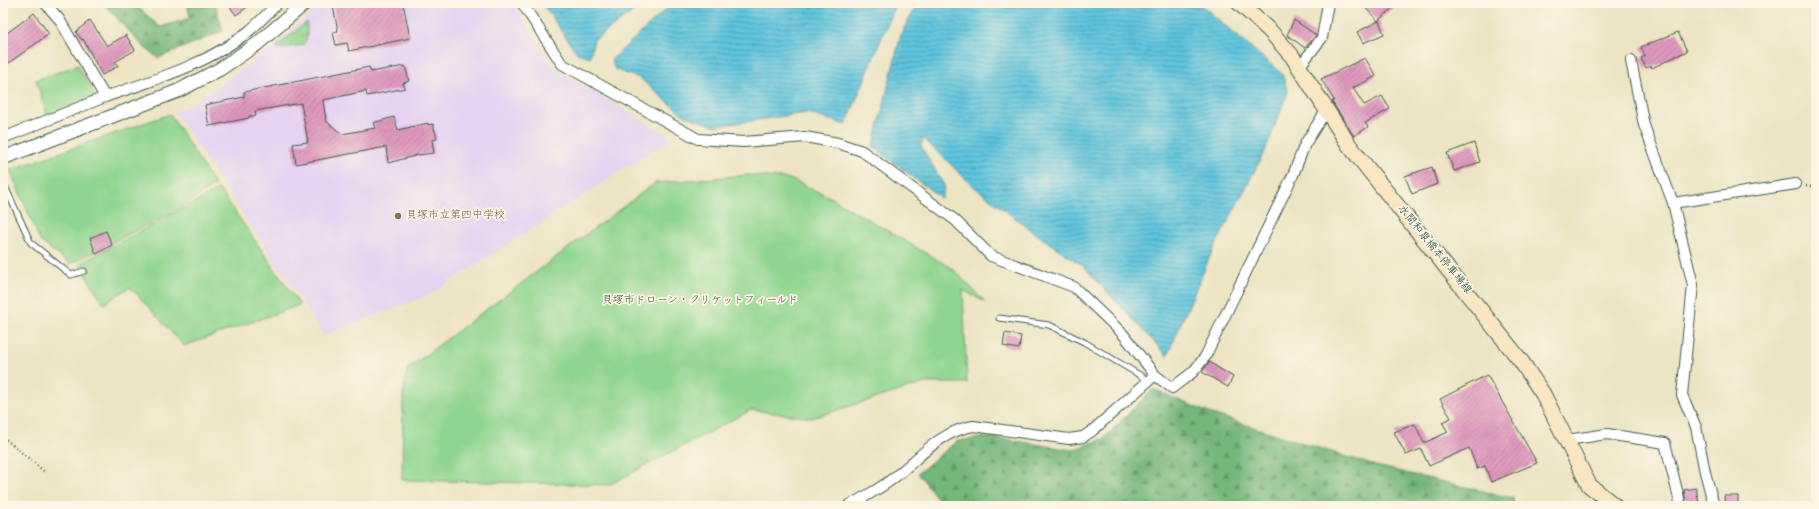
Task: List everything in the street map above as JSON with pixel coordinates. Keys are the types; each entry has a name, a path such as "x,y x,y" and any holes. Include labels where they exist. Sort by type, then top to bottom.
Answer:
{"main road":[{"name":"水間和泉橋本停車場線","path":"1239,3 1283,45 1327,109 1349,145 1521,361 1543,394 1568,440 1578,466 1589,485 1612,505"}],"street":[{"path":"45,3 59,19 105,97"},
{"path":"3,138 105,97 168,75 216,52 245,34 278,3"},
{"path":"3,158 178,91 220,69 253,47 305,3"},
{"path":"522,3 562,64 698,139 743,142 805,137 838,143 862,150 955,220 991,256 1074,287 1123,334 1155,375 1172,388 1193,372 1205,357 1293,175 1305,144 1327,109"},
{"path":"1299,67 1322,38 1328,3"},
{"path":"245,34 253,47"},
{"path":"1631,61 1644,126 1673,204 1693,286 1682,395 1696,427 1705,472 1714,506"},
{"path":"1673,204 1796,184"},
{"path":"848,506 891,481 938,441 958,429 973,426 1069,440 1083,437 1092,432 1155,375"},
{"path":"1568,440 1607,434 1665,443 1681,506"}],"lane":[{"path":"3,182 30,243 71,275 84,271"},
{"path":"999,318 1049,325 1084,342 1143,377"}],"path":[{"path":"3,437 46,473"}],"shaded area":[{"name":"貝塚市立第四中学校","path":"324,3 513,3 555,69 672,138 429,295 324,335 174,111 181,110 225,82 272,48"}],"green space":[{"path":"103,3 133,3 160,27 190,18 187,3 215,3 223,31 158,58 144,47"},
{"path":"307,22 307,38 303,45 278,49 277,46"},
{"path":"78,65 95,96 47,115 36,80"},
{"path":"170,114 215,185 182,207 70,264 40,241 10,170"},
{"name":"貝塚市ドローン・クリケットフィールド","path":"747,175 790,179 830,197 953,269 985,302 963,290 967,383 925,383 812,418 751,410 609,485 402,480 403,396 407,369 655,183"},
{"path":"219,189 300,305 184,346 130,287 104,304 79,264"},
{"path":"1153,389 1209,413 1376,466 1513,498 1514,506 943,506 918,473 957,441 992,437 1072,450 1103,439"}],"water":[{"path":"542,3 645,3 594,40 590,57 577,53"},
{"path":"673,3 896,3 846,125 807,113 715,126 683,115 640,78 615,70 611,60"},
{"path":"918,3 1199,3 1282,74 1288,92 1265,151 1213,250 1167,356 1083,266 1032,231 972,185 923,138 921,146 945,187 941,198 873,147 901,34"}],"building":[{"path":"227,3 253,3 236,15"},
{"path":"345,3 403,3 410,38 349,51 347,43 336,45 333,33 338,31 333,6"},
{"path":"1361,3 1398,3 1378,21"},
{"path":"34,13 49,34 3,67 3,36"},
{"path":"90,20 107,46 126,35 135,50 115,62 118,66 102,75 83,39 82,40 76,32"},
{"path":"1294,20 1316,35 1305,48 1287,35"},
{"path":"1379,21 1384,34 1363,43 1357,32"},
{"path":"1678,32 1687,51 1652,68 1651,66 1646,68 1641,58 1645,56 1641,47"},
{"path":"1365,58 1376,76 1353,88 1364,105 1382,96 1390,109 1365,123 1368,127 1354,136 1332,102 1334,100 1321,79"},
{"path":"405,66 409,81 403,83 405,88 367,96 366,91 323,100 326,121 342,134 375,128 373,123 394,117 398,130 428,123 428,125 433,124 437,139 432,140 434,153 418,155 388,163 386,147 296,164 293,144 308,142 301,103 255,111 256,116 249,116 249,118 209,126 205,105 244,97 244,92 369,67 371,72"},
{"path":"1474,143 1480,162 1454,171 1447,153"},
{"path":"1432,167 1437,184 1412,194 1405,176"},
{"path":"106,231 112,245 96,254 90,238"},
{"path":"1005,333 1021,336 1019,349 1003,346"},
{"path":"1209,362 1233,377 1228,387 1202,372"},
{"path":"1487,375 1537,463 1491,482 1485,466 1477,469 1469,448 1429,466 1421,449 1406,455 1394,432 1415,424 1424,443 1448,432 1442,422 1451,418 1440,399"},
{"path":"1696,488 1699,504 1687,506 1684,490"},
{"path":"1724,496 1738,496 1738,506 1725,506"}],"place":[{"name":"貝塚市立第四中学校","path":"398,216"}]}
